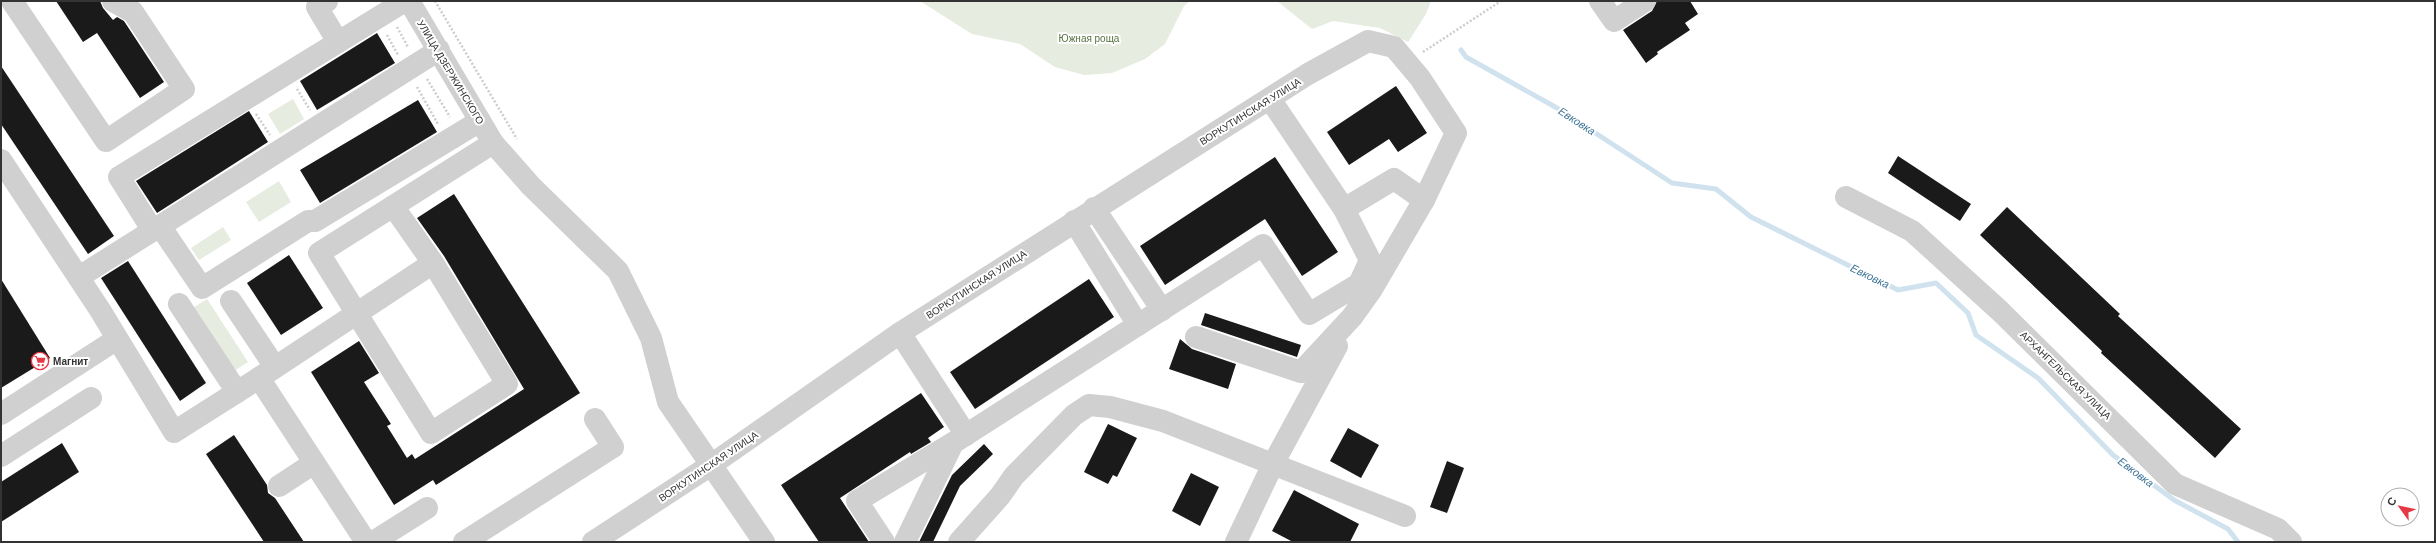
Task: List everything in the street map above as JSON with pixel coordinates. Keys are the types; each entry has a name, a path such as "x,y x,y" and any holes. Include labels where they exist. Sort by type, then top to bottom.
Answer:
{"street":[{"path":"12,1 106,141 184,89 133,12 113,1"},
{"path":"327,1 317,7 338,42"},
{"path":"405,1 119,177 202,288 308,221 315,221 322,217 480,121"},
{"name":"УЛИЦА ДЗЕРЖИНСКОГО","path":"409,1 480,121 498,148 531,186 618,271 651,338 668,402 764,542"},
{"path":"1600,1 1614,21 1645,1"},
{"name":"ВОРКУТИНСКАЯ УЛИЦА","path":"593,542 711,464 900,334 1094,208 1270,98 1368,41 1394,47 1407,62"},
{"path":"79,278 439,50"},
{"path":"884,542 857,501 959,439 1263,246 1309,314 1359,284 1424,200 1456,133 1420,78 1407,62"},
{"path":"1270,98 1378,261"},
{"path":"393,206 433,263 507,384 431,433 319,253 393,206 498,148"},
{"path":"1,160 79,278 174,432 433,263"},
{"path":"1344,210 1394,179 1424,200"},
{"name":"АРХАНГЕЛЬСКАЯ УЛИЦА","path":"1846,197 1912,231 2000,311 2175,484 2278,529 2291,542"},
{"path":"1094,208 1162,310"},
{"path":"1074,222 1138,325"},
{"path":"1236,542 1273,464 1352,317 1378,261"},
{"path":"231,301 266,372 314,462 366,542"},
{"path":"179,304 237,392"},
{"path":"1196,337 1301,372 1352,317"},
{"path":"900,334 959,439"},
{"path":"2,412 117,339"},
{"path":"1,456 91,398"},
{"path":"959,542 1000,496 1014,476 1074,415 1089,405 1110,407 1163,421 1405,516"},
{"path":"464,542 613,447 595,419"},
{"path":"905,542 959,439"},
{"path":"279,486 314,462"},
{"path":"373,542 427,508"}],"path":[{"path":"435,1 519,143 498,148"},
{"path":"1407,62 1501,1"},
{"path":"287,73 319,125"},
{"path":"247,98 279,151"}],"green space":[{"name":"Южная роща","path":"920,1 1190,1 1184,6 1165,44 1145,59 1112,73 1084,75 1055,67 1020,44 972,34"},
{"path":"1277,1 1431,1 1426,14 1408,42 1380,28 1333,21 1312,29"},
{"path":"293,99 304,119 280,134 268,114"},
{"path":"279,181 291,202 259,222 246,202"},
{"path":"223,227 231,240 199,260 191,248"},
{"path":"207,299 248,362 234,371 193,308"}],"building":[{"path":"56,1 100,1 103,8 113,20 117,17 124,21 164,82 140,98 97,33 83,42"},
{"path":"1657,1 1690,1 1698,14 1685,23 1690,30 1657,52 1658,54 1646,63 1623,30 1652,11"},
{"path":"377,33 395,63 317,110 300,81"},
{"path":"1,66 114,236 88,254 1,124"},
{"path":"1396,86 1427,133 1398,152 1389,139 1349,165 1327,132"},
{"path":"418,100 437,132 320,203 300,170"},
{"path":"249,111 268,142 157,213 136,181"},
{"path":"1898,156 1971,204 1960,221 1888,173"},
{"path":"1275,157 1338,252 1302,276 1265,219 1165,285 1140,246"},
{"path":"454,194 580,393 436,485 433,480 394,505 311,372 359,341 379,373 364,382 391,424 387,426 407,458 412,454 415,459 524,389 444,256 417,218"},
{"path":"2007,207 2120,314 2118,316 2241,429 2215,458 2101,353 2102,351 1980,235"},
{"path":"289,255 323,308 281,335 247,283"},
{"path":"128,261 206,383 180,401 101,278"},
{"path":"1,279 50,358 1,388"},
{"path":"1089,279 1114,317 975,409 950,372"},
{"path":"1205,313 1301,345 1297,357 1201,325"},
{"path":"1180,339 1192,349 1236,364 1228,389 1169,369"},
{"path":"921,393 944,427 928,438 931,442 911,454 910,452 840,498 869,542 819,542 781,485"},
{"path":"1108,424 1137,438 1117,477 1113,475 1108,484 1084,472"},
{"path":"1348,428 1379,445 1361,478 1330,461"},
{"path":"234,435 267,485 268,493 275,498 304,542 264,542 206,454"},
{"path":"62,443 79,472 1,522 1,482"},
{"path":"984,444 993,454 960,486 933,542 919,542 952,475"},
{"path":"1447,461 1464,468 1447,513 1430,507"},
{"path":"1191,473 1219,487 1200,526 1172,511"},
{"path":"1294,490 1359,524 1350,542 1293,542 1272,531"}],"waterway":[{"name":"Евковка","path":"1461,50 1466,57 1557,108 1672,183 1716,189 1751,217 1898,290 1936,283 1968,313 1976,335 2038,378 2113,455 2174,500 2228,529 2238,542"}],"place":[{"name":"Магнит","path":"40,361"}]}
